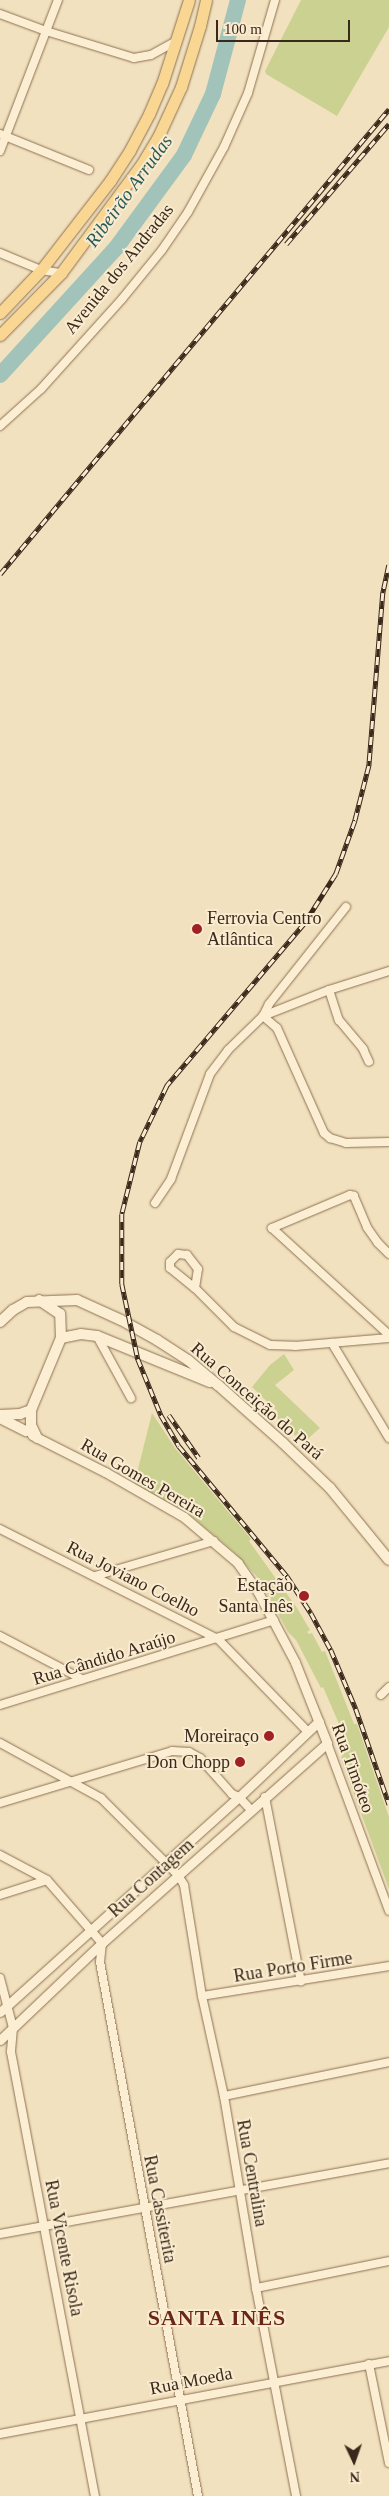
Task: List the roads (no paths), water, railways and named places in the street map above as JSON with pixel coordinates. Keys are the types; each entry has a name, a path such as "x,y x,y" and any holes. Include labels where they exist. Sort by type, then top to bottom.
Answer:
{"main road":[{"path":"0,313 41,270 110,182 130,150 149,114 178,40 189,0"},
{"path":"0,335 61,273 141,165 158,137 181,87 206,0"},
{"path":"2,1319 20,1305 39,1300 60,1314 61,1338 31,1410 31,1425 37,1438"},
{"name":"Rua Conceição do Pará","path":"39,1300 77,1300 121,1320 188,1360 218,1385 330,1488 389,1560"},
{"path":"61,1338 81,1334 97,1336 218,1385"},
{"path":"0,1416 12,1416 31,1410"},
{"name":"Rua Gomes Pereira","path":"0,1416 26,1432"}],"street":[{"path":"0,151 3,135 58,0"},
{"name":"Avenida dos Andradas","path":"0,426 41,389 122,298 162,250 188,212 224,147 248,93 275,0"},
{"path":"0,14 46,32 134,58 151,55 178,40"},
{"path":"3,135 89,170"},
{"path":"0,253 41,270 61,273"},
{"path":"155,1203 171,1179 210,1074 228,1050 263,1016 269,1004 346,907"},
{"path":"263,1016 329,990 389,971"},
{"path":"329,990 339,1020 363,1049 368,1062"},
{"path":"263,1016 277,1028 324,1133 330,1138 346,1143 389,1142"},
{"path":"389,1254 378,1243 367,1227 354,1196 350,1195 272,1228 389,1336"},
{"path":"195,1288 198,1269 187,1255 178,1254 170,1262 170,1268 195,1288 234,1327 270,1345 295,1346 389,1336"},
{"path":"97,1336 130,1398"},
{"path":"332,1343 389,1438"},
{"name":"Rua Gomes Pereira","path":"26,1432 105,1472 184,1517 238,1563 274,1620 308,1691 319,1721"},
{"name":"Rua Joviano Coelho","path":"0,1529 218,1639 308,1732"},
{"path":"95,1576 214,1541"},
{"name":"Rua Cândido Araújo","path":"0,1705 218,1639 274,1620"},
{"path":"0,1636 82,1679"},
{"path":"381,1695 389,1687"},
{"name":"Rua Contagem","path":"3,2009 239,1797 319,1721"},
{"name":"Rua Timóteo","path":"319,1721 389,1911"},
{"name":"Rua Centralina","path":"0,1743 101,1798 112,1806 178,1875 184,1885 202,1996 224,2096 256,2288 296,2496"},
{"name":"Rua Contagem","path":"0,2040 102,1943 327,1743"},
{"path":"0,1802 172,1752 189,1752 200,1758 232,1794 239,1797 251,1810"},
{"path":"265,1797 301,1982"},
{"path":"0,1855 47,1880 102,1943"},
{"path":"0,1895 47,1880"},
{"name":"Rua Cassiterita","path":"102,1943 100,1962 198,2496"},
{"name":"Rua Porto Firme","path":"202,1996 301,1982 389,1966"},
{"name":"Rua Vicente Risola","path":"0,1978 3,2009 13,2028 10,2045 95,2496"},
{"path":"224,2096 389,2062"},
{"path":"0,2234 241,2192 389,2163"},
{"path":"256,2288 389,2261"},
{"name":"Rua Moeda","path":"0,2434 181,2398 389,2361"},
{"path":"369,2364 389,2463"}],"waterway":[{"name":"Ribeirão Arrudas","path":"0,375 116,248 184,155 213,94 238,0"}],"railway":[{"path":"0,574 389,109"},
{"path":"286,244 389,124"},
{"path":"389,565 383,593 369,766 355,821 336,874 305,923 167,1086 140,1142 122,1214 122,1284 138,1359 161,1415 179,1446 287,1576 311,1613 331,1650 356,1709 389,1804"},
{"path":"169,1415 199,1458"}],"place":[{"name":"Ferrovia Centro Atlântica","path":"197,929"},
{"name":"Estação Santa Inês","path":"304,1596"},
{"name":"Moreiraço","path":"269,1736"},
{"name":"Don Chopp","path":"240,1762"}],"district":[{"name":"SANTA INÊS","path":"217,2318"}]}
